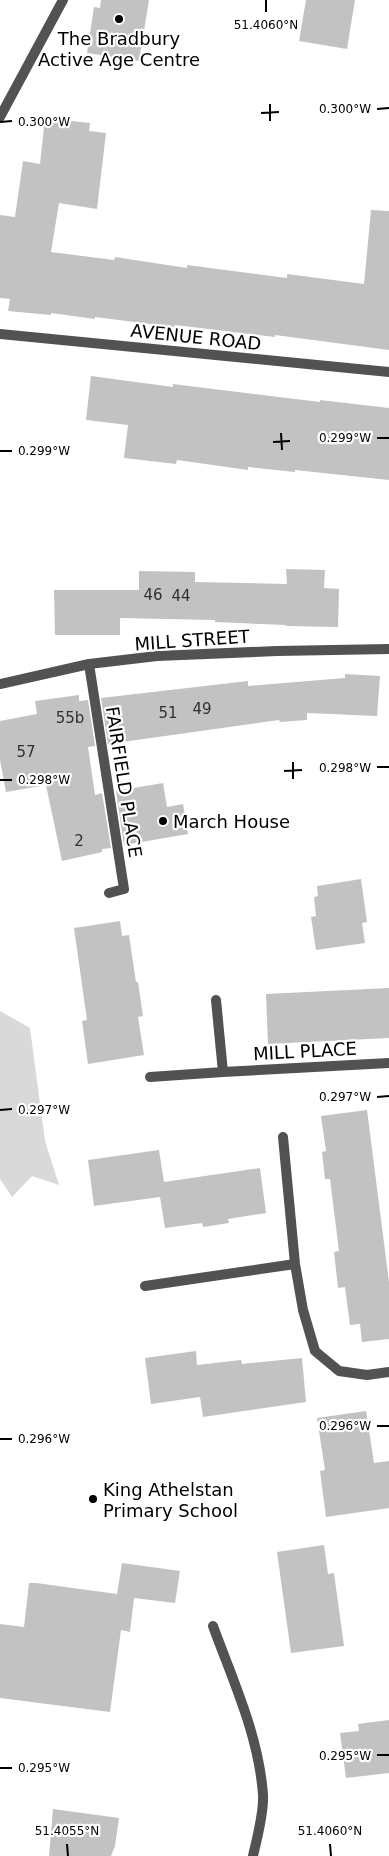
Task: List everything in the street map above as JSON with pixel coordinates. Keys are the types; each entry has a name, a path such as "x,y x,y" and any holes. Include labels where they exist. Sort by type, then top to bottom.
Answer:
{"street":[{"path":"0,117 63,0"},
{"name":"AVENUE ROAD","path":"0,334 389,372"},
{"name":"MILL STREET","path":"0,684 89,664 177,656 277,651 389,650"},
{"name":"FAIRFIELD PLACE","path":"89,664 124,889 109,893"},
{"path":"216,1000 223,1072"},
{"name":"MILL PLACE","path":"150,1077 389,1063"},
{"path":"283,1137 295,1264 303,1310 315,1351 339,1371 367,1375 389,1372"},
{"path":"145,1286 295,1264"},
{"path":"213,1626 256,1745 264,1797 253,1856"}],"shaded area":[{"path":"0,1011 30,1028 45,1141 59,1185 32,1176 12,1197 0,1179"}],"building":[{"path":"101,0 149,0 139,61 87,53 94,7 100,8"},
{"path":"306,0 355,0 347,49 299,41"},
{"path":"45,118 90,123 89,131 106,133 97,209 59,203 51,252 114,260 115,257 187,268 187,265 287,278 287,274 364,284 371,210 389,211 389,350 275,335 275,337 95,317 95,319 51,313 51,315 8,311 10,299 0,298 0,215 15,217 23,161 40,164"},
{"path":"91,376 173,387 173,384 320,402 320,400 389,408 389,480 295,470 295,472 248,467 248,470 177,460 176,464 124,458 128,425 86,420"},
{"path":"286,569 325,570 324,588 339,589 338,627 215,622 215,620 120,618 120,635 55,635 54,590 139,590 139,571 195,572 195,582 287,584"},
{"path":"345,674 380,676 377,716 307,713 307,720 280,722 279,720 108,744 101,698 248,681 248,686 345,678"},
{"path":"79,695 79,701 88,700 95,746 88,747 95,795 102,793 111,848 102,849 102,852 62,861 46,785 6,792 0,760 0,721 37,714 35,701"},
{"name":"March House","path":"163,783 167,807 183,804 188,834 124,845 116,791"},
{"path":"361,879 367,922 362,923 365,943 316,950 311,917 316,916 314,897 318,896 317,886"},
{"path":"120,921 122,936 129,935 136,982 138,982 143,1016 138,1017 144,1055 88,1064 82,1021 87,1020 74,928"},
{"path":"389,988 389,1038 268,1044 266,994"},
{"path":"367,1110 389,1282 389,1339 362,1342 360,1324 350,1325 345,1287 338,1288 334,1252 339,1251 330,1179 325,1179 322,1152 326,1151 321,1116"},
{"path":"159,1150 164,1182 260,1168 266,1213 228,1219 229,1223 203,1227 202,1223 165,1228 160,1197 94,1206 88,1160"},
{"path":"196,1351 197,1365 241,1360 242,1364 302,1358 306,1402 203,1417 200,1397 151,1404 145,1358"},
{"path":"366,1411 374,1463 389,1461 389,1508 326,1517 320,1471 325,1470 317,1418"},
{"path":"324,1545 328,1574 334,1573 344,1646 291,1653 277,1552"},
{"path":"122,1563 180,1571 175,1603 134,1598 130,1632 121,1630 110,1712 0,1698 0,1624 24,1627 29,1583 117,1594"},
{"path":"389,1720 389,1773 346,1778 340,1733 359,1731 358,1724"},
{"path":"53,1809 119,1818 115,1846 111,1856 49,1856"}],"place":[{"name":"The Bradbury Active Age Centre","path":"119,19"},
{"name":"March House","path":"163,821"},
{"name":"King Athelstan Primary School","path":"93,1499"}]}
